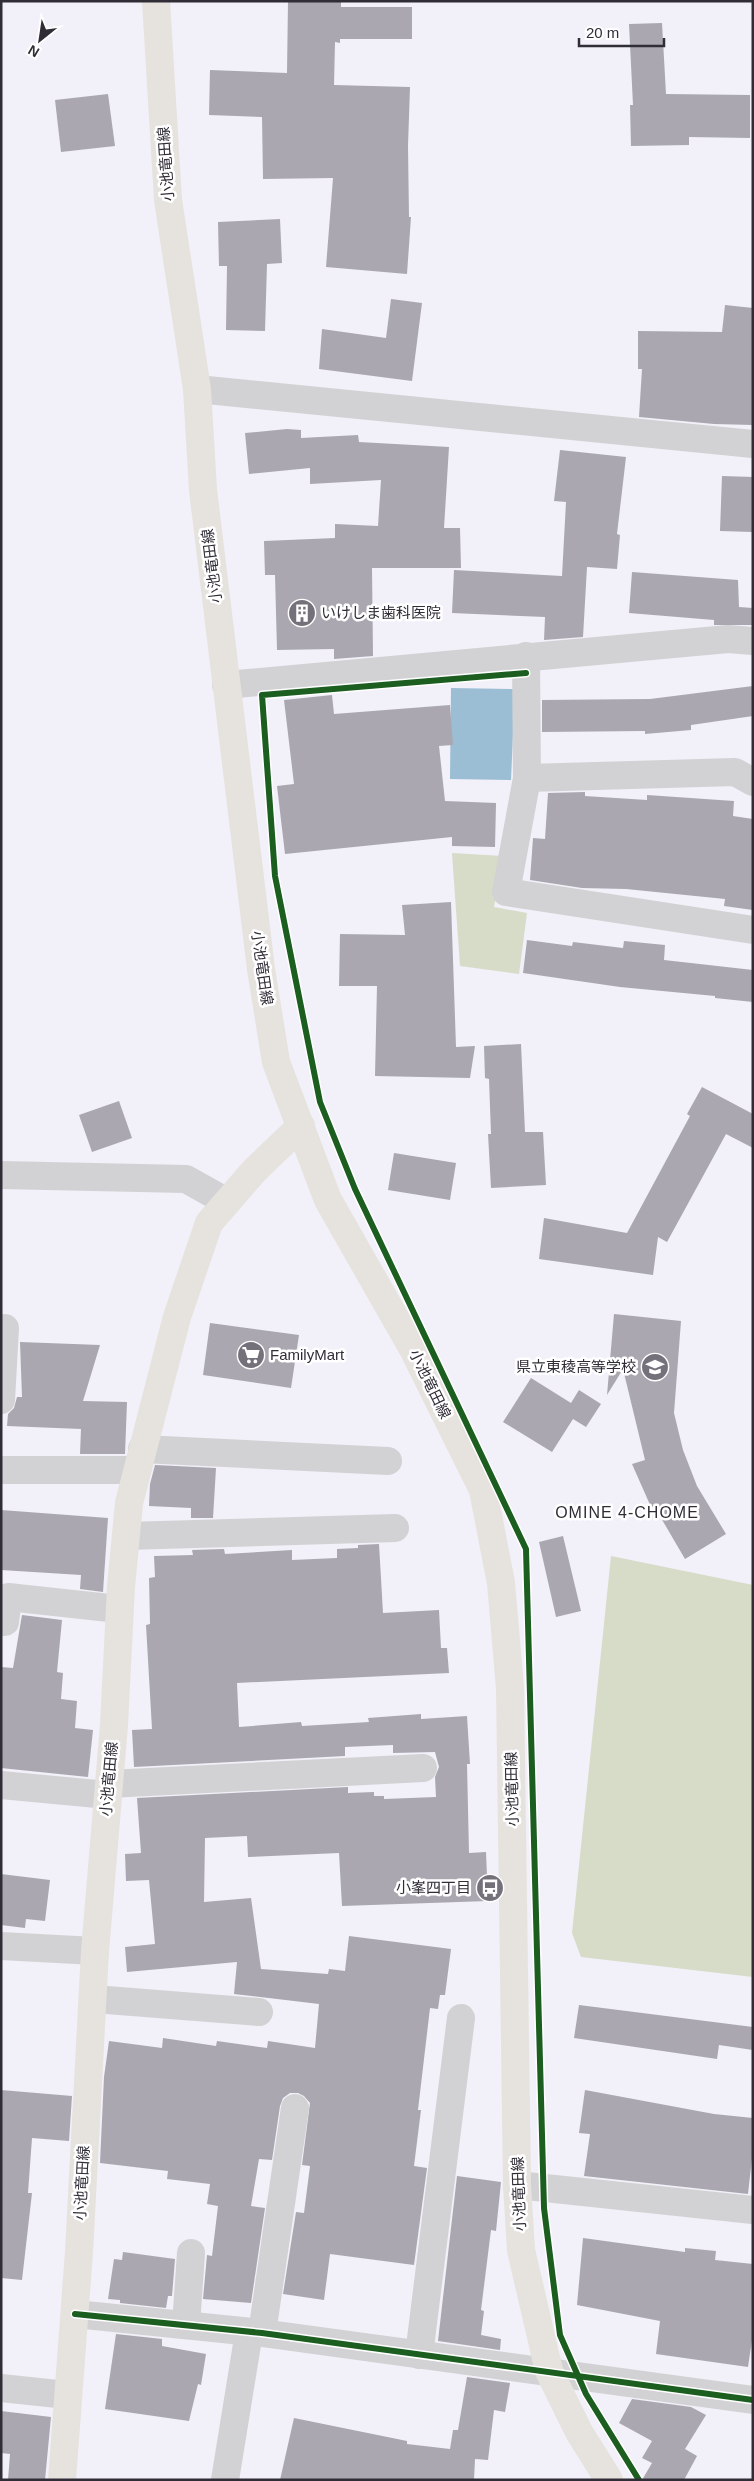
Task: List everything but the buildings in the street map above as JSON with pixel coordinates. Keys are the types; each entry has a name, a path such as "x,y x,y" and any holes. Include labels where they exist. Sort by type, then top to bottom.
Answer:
{"main road":[{"name":"小池竜田線","path":"156,1 168,200 197,389 203,490 261,969 276,1062 328,1200 413,1349 483,1490 500,1583 510,1688 517,2184 521,2250 549,2370 579,2432 608,2480"},
{"name":"小池竜田線","path":"62,2480 67,2394 75,2314 96,1951 119,1609 129,1503 177,1317 209,1223 254,1170 301,1126"}],"street":[{"path":"197,389 753,444"},
{"path":"226,685 526,656 728,639 753,641"},
{"path":"526,656 527,778 506,892 753,930"},
{"path":"527,778 736,772 753,782"},
{"path":"1,1176 186,1179 227,1202"},
{"path":"1,1400 5,1328"},
{"path":"1,1470 139,1460 388,1461"},
{"path":"126,1536 395,1528"},
{"path":"5,1622 8,1597 119,1609"},
{"path":"1,1785 108,1790 423,1768"},
{"path":"1,1946 96,1951"},
{"path":"94,1999 259,2012"},
{"path":"419,2355 461,2018"},
{"path":"226,2480 256,2332 295,2108"},
{"path":"517,2184 753,2210"},
{"path":"186,2325 190,2253"},
{"path":"75,2314 256,2332 419,2355 549,2370 753,2400"},
{"path":"1,2388 67,2394"}],"green space":[{"path":"452,853 503,856 494,907 527,913 519,974 460,966"},
{"path":"611,1556 753,1585 753,1977 581,1957 572,1933"}],"water":[{"path":"451,688 515,689 511,780 450,779"}],"cycle path":[{"path":"526,673 262,695 275,876 320,1102 355,1189 526,1549 544,2208 560,2335 586,2394 639,2480"},
{"path":"75,2314 262,2333 753,2400"}],"place":[{"name":"いけしま歯科医院","path":"302,613"},
{"name":"FamilyMart","path":"251,1355"},
{"name":"県立東稜高等学校","path":"655,1367"},
{"name":"小峯四丁目","path":"490,1888"}],"district":[{"name":"OMINE 4-CHOME","path":"627,1512"}]}
